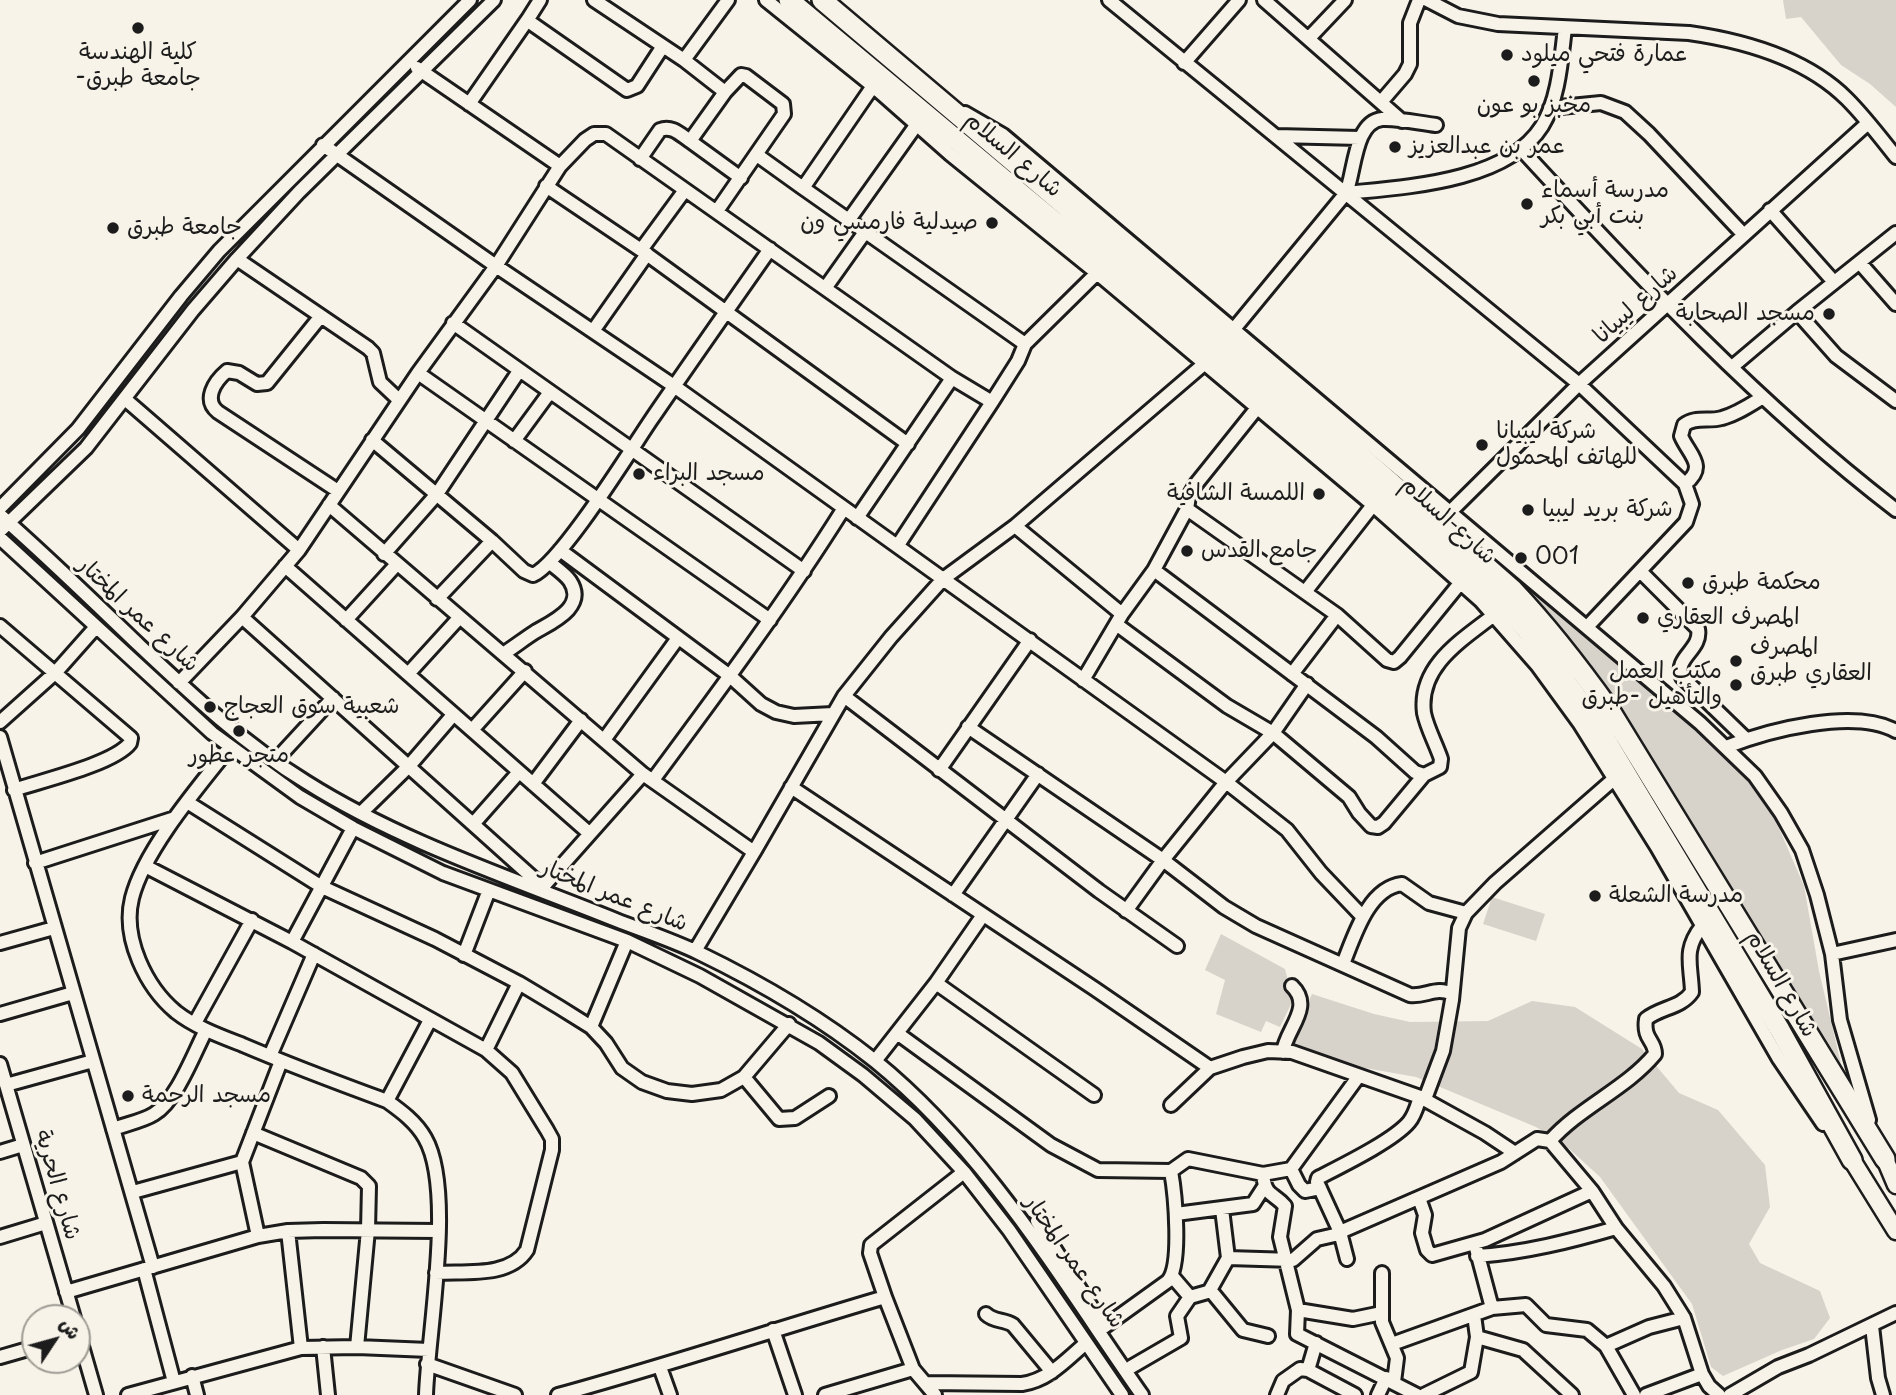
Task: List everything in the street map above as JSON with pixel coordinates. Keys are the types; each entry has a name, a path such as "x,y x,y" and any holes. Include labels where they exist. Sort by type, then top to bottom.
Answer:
{"highway":[{"name":"شارع السلام","path":"789,0 1412,520 1476,578 1526,629 1593,719 1780,1030 1852,1160"},
{"name":"شارع السلام","path":"822,0 1348,445 1444,518 1537,615 1609,709 1885,1159"}],"main road":[{"name":"شارع السلام","path":"1885,1159 1896,1185"},
{"name":"شارع السلام","path":"1852,1160 1896,1231"}],"street":[{"path":"0,508 78,429 219,251 470,0"},
{"path":"469,104 540,0"},
{"path":"594,0 684,60 725,92"},
{"path":"684,60 728,0"},
{"path":"766,0 873,86 950,154 1097,273 1373,505 1461,582 1494,615 1537,665 1580,724 1615,778 1793,1081 1852,1160"},
{"path":"1109,0 1579,384 1685,485 1691,498 1689,517 1587,627"},
{"path":"1184,63 1239,0"},
{"path":"1264,0 1402,121"},
{"path":"1309,38 1345,0"},
{"path":"1381,102 1410,64 1410,23 1419,0"},
{"path":"1427,0 1446,11 1498,24 1689,33 1718,37 1755,47 1822,78 1845,97 1896,157"},
{"path":"3,523 86,447 193,310 237,259 299,192 486,3"},
{"path":"528,19 627,90 637,86 663,46"},
{"path":"1346,193 1416,186 1457,178 1522,150 1542,125 1550,108 1560,70 1565,28"},
{"path":"408,61 560,166"},
{"path":"690,141 725,92 741,75 783,104 785,114 717,211"},
{"path":"803,188 873,86"},
{"path":"1550,108 1601,103 1625,112 1744,235"},
{"path":"943,104 973,116 1003,135 1234,329 1444,518 1587,627 1726,747 1755,776 1781,813 1801,850 1817,895 1832,954 1840,1020 1853,1072 1866,1114 1885,1159"},
{"path":"1234,329 1346,193 1364,129 1376,120 1436,125"},
{"name":"شارع ليبيانا","path":"1444,518 1579,384 1868,123"},
{"path":"848,221 916,124"},
{"path":"640,159 660,130 666,128 690,141 741,178"},
{"path":"179,683 242,617 299,550 399,400 496,266 560,166 594,134 606,134 952,378 992,402"},
{"path":"1275,135 1360,138"},
{"path":"323,145 674,386 1226,782 1287,830 1321,873 1362,916"},
{"path":"1522,150 1668,304 1763,397 1812,442 1896,510"},
{"path":"757,155 1025,344"},
{"path":"546,186 644,252 908,444"},
{"path":"593,331 685,190"},
{"path":"1770,210 1834,282"},
{"path":"826,287 865,232"},
{"path":"1732,367 1896,233"},
{"path":"372,440 438,494 524,571 533,575 550,563 597,500 770,249"},
{"path":"237,259 373,353 380,382 399,400"},
{"path":"1860,263 1896,304"},
{"path":"898,545 1018,361 1025,344 1097,273"},
{"path":"1797,312 1836,356 1896,401"},
{"path":"321,316 267,383 257,384 239,373 227,371 214,387 209,400 218,412 338,491"},
{"path":"453,323 804,571"},
{"path":"695,951 832,714 891,638 943,579 1015,526 1204,364"},
{"path":"384,554 438,494 519,371"},
{"path":"418,373 770,620"},
{"path":"857,518 952,378"},
{"path":"514,441 550,392"},
{"path":"1685,485 1694,475 1696,462 1681,436 1684,425 1695,419 1713,420 1725,417 1763,397"},
{"path":"125,399 299,550"},
{"path":"1083,680 1119,619 1154,570 1187,509 1189,496 1196,484 1257,408"},
{"path":"329,505 648,777 754,852"},
{"path":"1305,592 1373,505"},
{"path":"242,617 474,823 542,888 589,833 648,777 730,676 804,571 844,508"},
{"path":"1187,509 1337,615 1387,660 1394,662 1461,582"},
{"name":"شارع عمر المختار","path":"3,523 223,723 306,783 361,813 451,854 695,951 811,1014 875,1061 928,1110 982,1169 1128,1369 1142,1395"},
{"path":"1015,526 1119,619 1227,706 1273,733 1349,797 1371,826 1378,827 1384,823 1423,775 1440,767 1441,759 1424,713 1427,680 1444,656 1494,615"},
{"name":"شارع عمر المختار","path":"0,538 95,628 230,747 300,797 353,828 443,873 627,941 700,976 819,1043 894,1101 948,1151 1009,1230 1122,1395"},
{"path":"437,599 492,541"},
{"path":"560,550 730,676 761,704 776,712 794,716 832,714"},
{"path":"503,654 559,620 572,603 574,593 570,582 550,563"},
{"path":"346,620 397,564"},
{"path":"285,566 589,833"},
{"path":"1154,570 1376,737 1415,772 1423,775"},
{"path":"1640,571 1698,629 1698,643 1681,663 1682,677 1746,739"},
{"path":"1292,674 1337,615"},
{"path":"408,674 459,618"},
{"path":"0,626 131,738 121,752 91,765 14,789"},
{"path":"0,722 56,672 95,628"},
{"path":"604,740 678,638"},
{"path":"939,770 1030,640"},
{"path":"472,730 525,671"},
{"path":"1126,911 1226,782 1273,733 1307,684"},
{"path":"844,696 1126,911 1177,946"},
{"path":"275,761 332,698"},
{"path":"361,813 409,766 453,715"},
{"path":"533,784 581,720"},
{"path":"1726,747 1746,739 1786,730 1852,720 1871,721 1896,731"},
{"path":"968,727 1163,860 1224,907 1256,926 1410,995 1420,996 1436,990 1452,994"},
{"path":"0,737 133,1192 174,1382"},
{"path":"230,747 175,818 145,866 131,900 132,933 140,965 153,987 176,1012 200,1026 275,1059 387,1101 408,1116 426,1139 436,1168 439,1202 426,1395"},
{"path":"474,823 519,772"},
{"path":"953,895 1038,774"},
{"path":"1347,1259 1340,1233 1317,1182 1318,1178 1366,1152 1405,1127 1411,1119 1443,1051 1459,928 1466,913 1495,883 1615,778"},
{"path":"792,787 1210,1068"},
{"path":"187,802 322,887 519,983 591,1027 606,1043 622,1068 642,1082 667,1091 692,1094 721,1090 744,1077 789,1024"},
{"path":"35,863 175,818"},
{"path":"292,942 353,828"},
{"path":"443,873 451,854"},
{"path":"145,866 252,920 486,1050 512,1073 552,1139 552,1150 527,1250 522,1258 506,1268 436,1273"},
{"path":"1343,964 1362,916 1380,895 1393,886 1402,884 1430,903 1466,913"},
{"path":"464,955 489,890"},
{"path":"875,1061 936,983 983,915"},
{"path":"113,1129 155,1114 173,1094 200,1026 252,920"},
{"path":"1550,1141 1566,1123 1614,1090 1655,1054 1655,1048 1645,1035 1646,1019 1656,1011 1686,1001 1692,992 1690,943 1702,926"},
{"path":"0,943 54,928"},
{"path":"1832,954 1896,940"},
{"path":"591,1027 627,941"},
{"path":"258,1237 242,1162 275,1059 314,954"},
{"path":"486,1050 519,983"},
{"path":"936,983 1094,1095"},
{"path":"1283,1052 1285,1039 1301,1008 1300,996 1292,986"},
{"path":"0,1014 73,993"},
{"path":"387,1101 430,1020"},
{"path":"897,1032 1051,1146 1098,1170 1171,1171 1188,1159 1264,1181 1291,1169 1358,1077"},
{"path":"1171,1105 1210,1068 1268,1051 1292,1052 1423,1098 1515,1153"},
{"path":"6,1085 93,1061"},
{"name":"شارع الحرية","path":"0,1064 70,1304"},
{"path":"744,1077 779,1119 795,1118 829,1096"},
{"path":"253,1133 365,1181 369,1186 368,1230 357,1347"},
{"path":"1228,1258 1293,1259 1317,1239 1340,1233 1501,1163 1537,1139 1550,1141 1592,1191 1616,1228 1664,1286 1684,1318 1702,1374 1709,1386 1719,1395"},
{"path":"0,1152 23,1145"},
{"path":"133,1192 242,1162"},
{"path":"1291,1169 1299,1185 1306,1191 1320,1188"},
{"path":"1104,1327 1175,1271 1176,1214 1171,1171"},
{"path":"935,1395 913,1369 870,1253 872,1245 964,1172"},
{"path":"1176,1214 1254,1204 1264,1181"},
{"path":"1264,1181 1267,1192 1285,1206 1280,1237 1297,1310 1297,1334 1416,1395"},
{"path":"1476,1250 1592,1191"},
{"path":"1419,1198 1425,1211 1422,1233 1429,1254 1432,1255 1476,1250 1501,1254 1616,1228"},
{"path":"1112,1380 1182,1336 1177,1316 1190,1297 1210,1290 1228,1258 1222,1209"},
{"path":"1037,1221 1128,1369 1149,1395"},
{"path":"0,1237 46,1223"},
{"path":"66,1292 258,1237 288,1231 438,1231"},
{"path":"288,1231 301,1348"},
{"path":"1476,1250 1492,1308"},
{"path":"1378,1395 1390,1380 1397,1358 1385,1330 1382,1273"},
{"path":"1172,1276 1190,1297"},
{"path":"1210,1290 1243,1330 1268,1336"},
{"path":"558,1395 660,1367 773,1329 885,1297"},
{"path":"1392,1344 1492,1308 1526,1305 1546,1325 1587,1330 1606,1346 1634,1395"},
{"path":"1297,1310 1353,1319 1382,1312"},
{"path":"1730,1395 1778,1367 1896,1313"},
{"path":"986,1314 991,1319 1007,1321 1013,1325 1052,1372"},
{"path":"1424,1395 1471,1372 1477,1337 1474,1315"},
{"path":"1606,1346 1649,1327 1684,1318"},
{"path":"1872,1326 1878,1378 1883,1395"},
{"path":"773,1329 794,1395"},
{"path":"1477,1337 1523,1350 1572,1395"},
{"path":"925,1383 1034,1382 1052,1372 1086,1343"},
{"path":"1308,1370 1316,1343"},
{"path":"323,1347 328,1395"},
{"path":"128,1395 301,1348 323,1347 357,1347 428,1357 514,1395"},
{"path":"0,1357 21,1351"},
{"path":"660,1367 670,1395"},
{"path":"825,1395 913,1369"},
{"path":"1277,1395 1283,1381 1300,1369 1308,1370 1351,1394"},
{"path":"90,1374 96,1395"},
{"path":"1646,1395 1702,1374"},
{"path":"192,1376 197,1395"}],"shaded area":[{"path":"1783,0 1896,0 1896,107 1870,84 1841,65 1801,17 1786,19"},
{"path":"1500,565 1631,673 1735,764 1775,819 1804,886 1819,971 1842,1068 1832,1069 1595,674"},
{"path":"1492,897 1545,914 1536,941 1483,924"},
{"path":"1221,934 1285,969 1293,1000 1280,1027 1266,1021 1261,1032 1216,1014 1225,980 1205,970"},
{"path":"1312,994 1374,1014 1410,1022 1488,1021 1532,1001 1575,1007 1642,1049 1679,1093 1718,1110 1765,1165 1770,1207 1749,1244 1760,1263 1820,1291 1830,1318 1814,1339 1723,1376 1711,1367 1692,1304 1600,1177 1565,1145 1536,1127 1416,1077 1348,1065 1289,1041"}],"place":[{"name":"كلية الهندسة -جامعة طبرق","path":"138,28"},
{"name":"عمارة فتحي ميلود","path":"1507,55"},
{"name":"مخبز بو عون","path":"1534,81"},
{"name":"عمر بن عبدالعزيز","path":"1395,147"},
{"name":"مدرسة أسماء بنت أبي بكر","path":"1527,204"},
{"name":"صيدلية فارمسي ون","path":"992,223"},
{"name":"جامعة طبرق","path":"113,228"},
{"name":"مسجد الصحابة","path":"1829,314"},
{"name":"شركة ليبيانا للهاتف المحمول","path":"1482,445"},
{"name":"مسجد البراء","path":"639,474"},
{"name":"اللمسة الشافية","path":"1319,494"},
{"name":"شركة بريد ليبيا","path":"1528,510"},
{"name":"جامع القدس","path":"1187,551"},
{"name":"001","path":"1521,558"},
{"name":"محكمة طبرق","path":"1688,583"},
{"name":"المصرف العقاري","path":"1643,618"},
{"name":"المصرف العقاري طبرق","path":"1736,661"},
{"name":"مكتب العمل والتأهيل -طبرق","path":"1736,685"},
{"name":"شعبية سوق العجاج","path":"210,707"},
{"name":"متجر عطور","path":"239,731"},
{"name":"مدرسة الشعلة","path":"1595,896"},
{"name":"مسجد الرحمة","path":"128,1096"}]}
